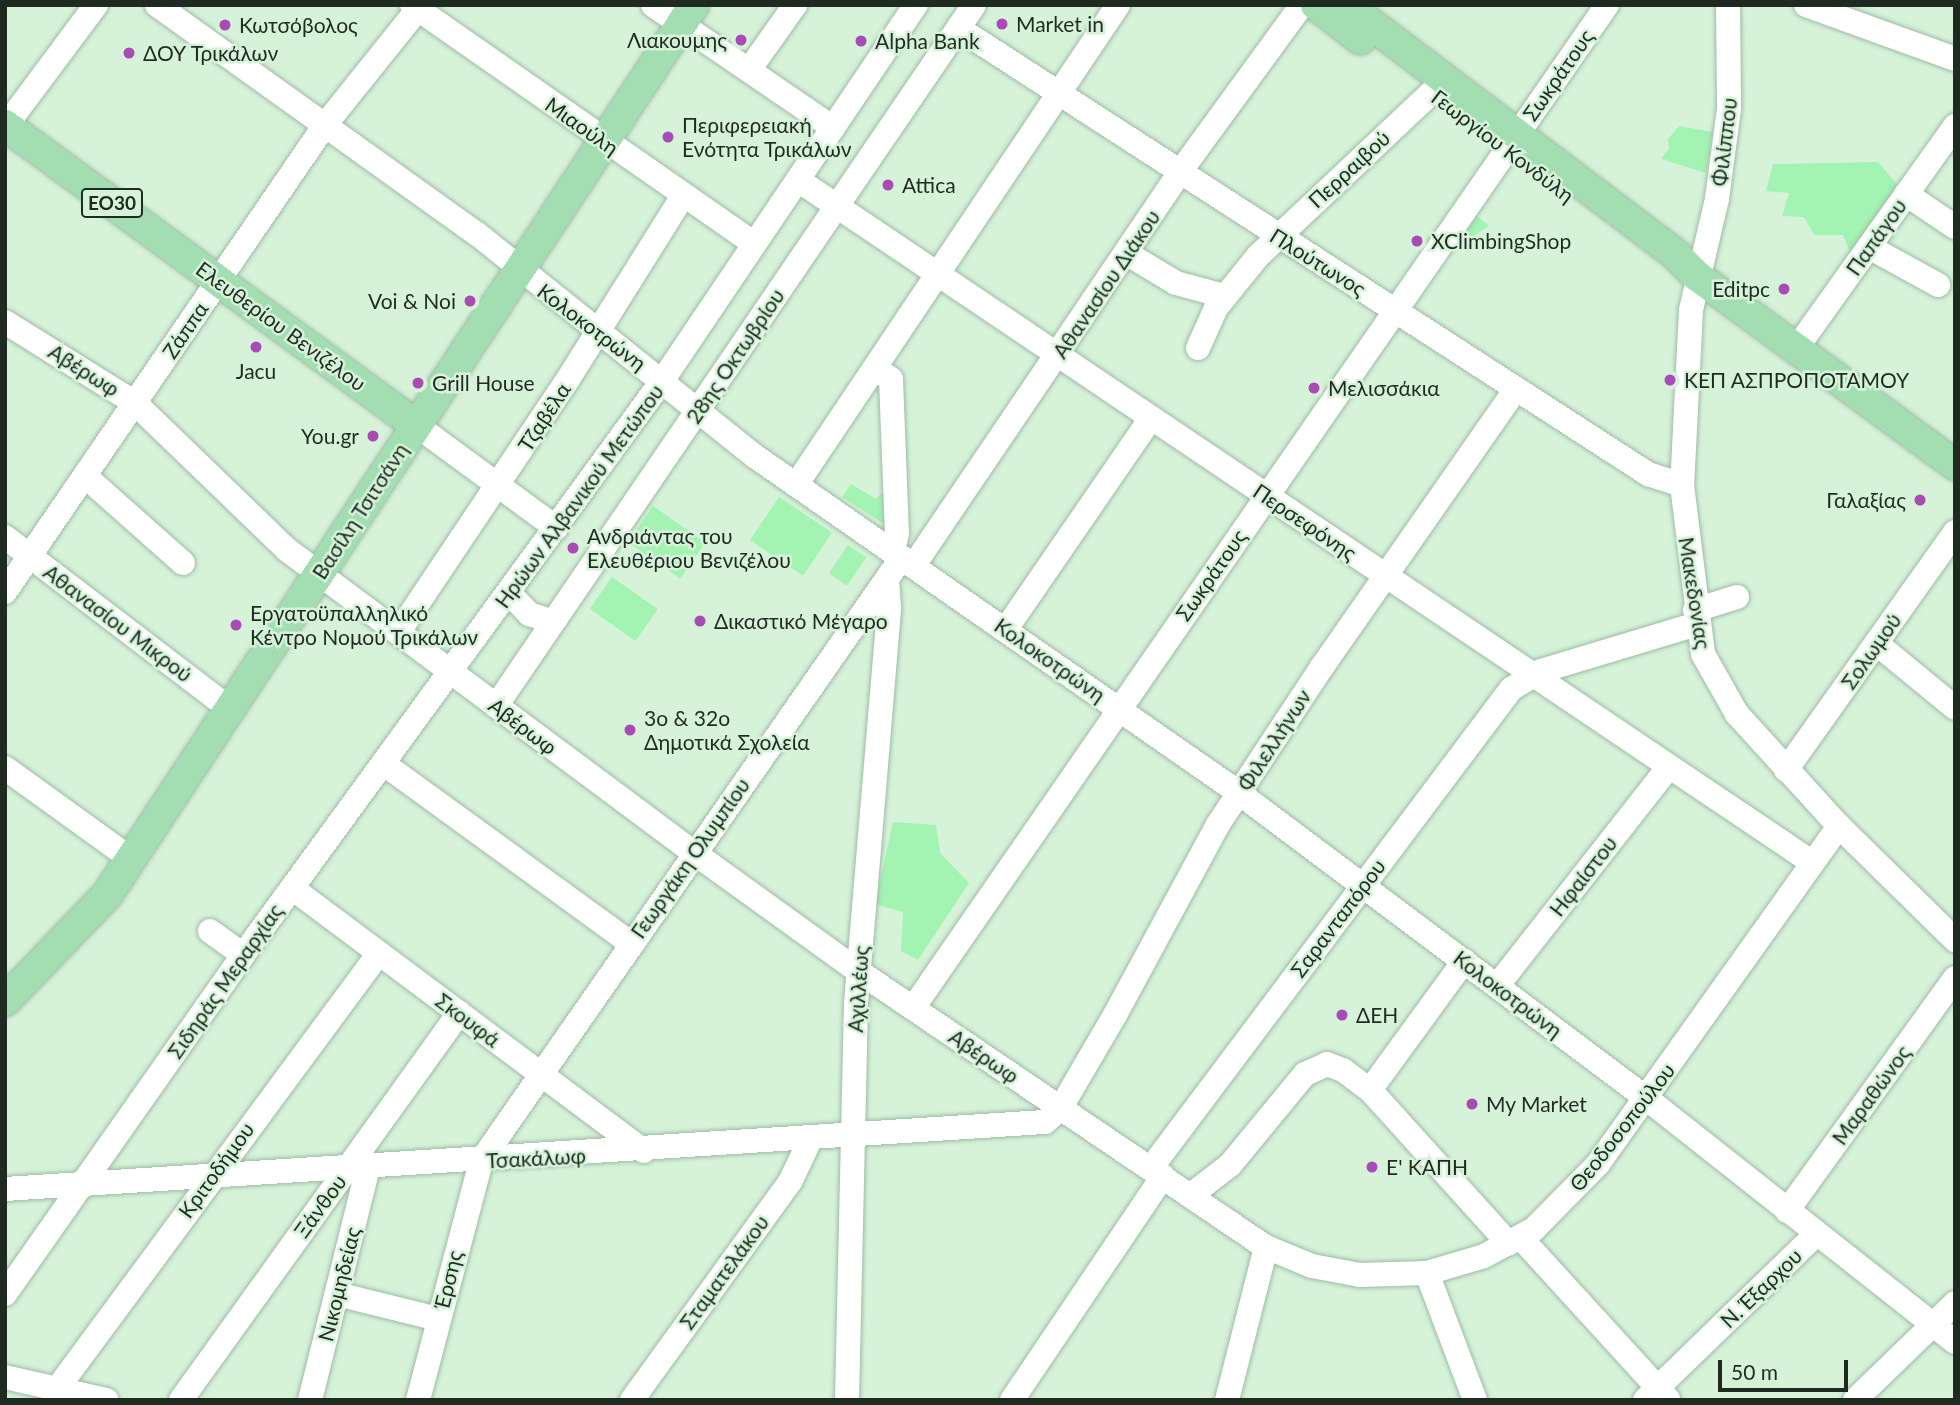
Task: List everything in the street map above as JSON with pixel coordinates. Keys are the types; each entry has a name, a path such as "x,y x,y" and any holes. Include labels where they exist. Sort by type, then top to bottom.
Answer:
{"main road":[{"name":"Γεωργίου Κονδύλη","path":"1316,5 1431,93 1512,142"},
{"name":"Γεωργίου Κονδύλη","path":"1346,5 1665,267 1697,276 1955,465"},
{"name":"Βασίλη Τσιτσάνη","path":"5,1001 96,909 131,859 688,15"},
{"name":"Ελευθερίου Βενιζέλου","path":"5,126 416,425"}],"street":[{"path":"5,126 96,5"},
{"name":"Κολοκοτρώνη","path":"157,5 476,233 697,411 796,485 1238,793 1464,961 1646,1098 1955,1342"},
{"path":"653,5 688,15 749,70 833,128"},
{"path":"749,70 795,5"},
{"name":"28ης Οκτωβρίου","path":"496,706 974,5"},
{"path":"796,485 1118,5"},
{"name":"Αθανασίου Διάκου","path":"903,558 1058,355 1180,172 1302,5"},
{"name":"Σωκράτους","path":"913,1008 1607,5"},
{"name":"Φιλίππου","path":"1697,276 1717,200 1726,136 1730,89 1728,5"},
{"name":"Ηρώων Αλβανικού Μετώπου","path":"452,673 662,381 914,6"},
{"name":"Ζάππα","path":"5,592 325,125 417,7"},
{"name":"Μιαούλη","path":"417,7 754,244"},
{"path":"1821,7 1955,60"},
{"name":"Πλούτωνος","path":"958,28 1648,474 1682,485"},
{"name":"Περραιβού","path":"1198,348 1224,296 1277,236 1431,93"},
{"name":"Παπάγου","path":"1796,349 1955,126"},
{"name":"Περσεφόνης","path":"797,180 1812,863"},
{"path":"1906,194 1955,227"},
{"name":"Τζαβέλα","path":"398,633 499,486 683,196"},
{"path":"1869,247 1938,285"},
{"path":"1126,253 1176,283 1224,296"},
{"name":"Μακεδονίας","path":"1697,276 1690,310 1682,485 1696,617 1706,661 1721,691 1786,770 1955,940"},
{"name":"Αβέρωφ","path":"5,322 135,403 286,549 318,574 858,971 1060,1108"},
{"path":"876,369 891,379 897,533 903,558"},
{"name":"Φιλελλήνων","path":"1060,1108 1238,793 1516,389"},
{"path":"1006,629 1152,418"},
{"name":"Ελευθερίου Βενιζέλου","path":"416,425 556,528"},
{"path":"85,476 183,563"},
{"name":"Σολωμού","path":"1786,770 1955,532"},
{"name":"Αθανασίου Μικρού","path":"5,537 230,709"},
{"name":"Γεωργάκη Ολυμπίου","path":"481,1161 693,852 903,558"},
{"name":"Αχιλλέως","path":"847,1400 858,971 890,607 887,579"},
{"path":"509,593 529,614 553,622"},
{"path":"1532,674 1696,617 1737,597"},
{"path":"1876,643 1955,708"},
{"name":"Σιδηράς Μεραρχίας","path":"5,1294 243,955 452,673"},
{"name":"Σαρανταπόρου","path":"1013,1400 1157,1172 1361,886 1509,692 1532,674"},
{"path":"384,764 630,943"},
{"name":"Ηφαίστου","path":"1497,986 1669,766"},
{"path":"5,768 131,859"},
{"name":"Θεοδοσοπούλου","path":"1060,1108 1266,1247 1335,1271 1386,1276 1427,1273 1515,1241 1584,1179 1646,1098 1839,826"},
{"name":"Σκουφά","path":"292,888 644,1151"},
{"path":"210,931 243,955"},
{"name":"Κριτοδήμου","path":"57,1389 210,1178 379,953"},
{"path":"1370,1090 1464,961"},
{"name":"Μαραθώνος","path":"1787,1212 1955,978"},
{"name":"Ξάνθου","path":"181,1400 357,1169 459,1013"},
{"path":"1191,1195 1230,1164 1312,1068 1334,1066 1370,1090 1515,1241 1657,1396"},
{"name":"Τσακάλωφ","path":"5,1189 1037,1125 1060,1108"},
{"name":"Σταματελάκου","path":"632,1400 791,1180 810,1140"},
{"name":"Έρσης","path":"418,1400 481,1161"},
{"name":"Νικομηδείας","path":"310,1400 337,1294 357,1169"},
{"name":"Ν. Έξαρχου","path":"1657,1396 1816,1234"},
{"path":"1232,1399 1266,1247"},
{"path":"1427,1273 1468,1398"},
{"path":"337,1294 438,1320"},
{"path":"1855,1400 1935,1326 1955,1303"},
{"path":"5,1377 106,1400"}],"green space":[{"path":"1679,126 1713,132 1706,173 1661,159 1669,148 1668,139"},
{"path":"1878,162 1903,191 1852,257 1843,235 1814,235 1804,217 1782,216 1789,193 1766,191 1773,164"},
{"path":"1477,216 1489,226 1455,248"},
{"path":"851,484 876,499 892,484 895,531 842,497"},
{"path":"779,497 832,533 803,576 750,540"},
{"path":"653,506 705,543 680,579 628,542"},
{"path":"848,545 866,557 847,585 829,573"},
{"path":"612,577 658,609 636,641 590,609"},
{"path":"893,822 936,825 940,853 969,883 918,960 901,951 903,912 875,904"}],"place":[{"name":"Market in","path":"1002,24"},
{"name":"Κωτσόβολος","path":"225,25"},
{"name":"Λιακουμης","path":"741,40"},
{"name":"Alpha Bank","path":"861,41"},
{"name":"ΔΟΥ Τρικάλων","path":"129,53"},
{"name":"Περιφερειακή Ενότητα Τρικάλων","path":"668,137"},
{"name":"Attica","path":"888,185"},
{"name":"XClimbingShop","path":"1417,241"},
{"name":"Editpc","path":"1784,289"},
{"name":"Voi & Noi","path":"470,301"},
{"name":"Jacu","path":"256,347"},
{"name":"ΚΕΠ ΑΣΠΡΟΠΟΤΑΜΟΥ","path":"1670,380"},
{"name":"Grill House","path":"418,383"},
{"name":"Μελισσάκια","path":"1314,388"},
{"name":"You.gr","path":"373,436"},
{"name":"Γαλαξίας","path":"1920,500"},
{"name":"Ανδριάντας του Ελευθέριου Βενιζέλου","path":"573,548"},
{"name":"Δικαστικό Μέγαρο","path":"700,621"},
{"name":"Εργατοϋπαλληλικό Κέντρο Νομού Τρικάλων","path":"236,625"},
{"name":"3ο & 32ο Δημοτικά Σχολεία","path":"630,730"},
{"name":"ΔΕΗ","path":"1342,1015"},
{"name":"My Market","path":"1472,1104"},
{"name":"Ε' ΚΑΠΗ","path":"1372,1167"}]}
